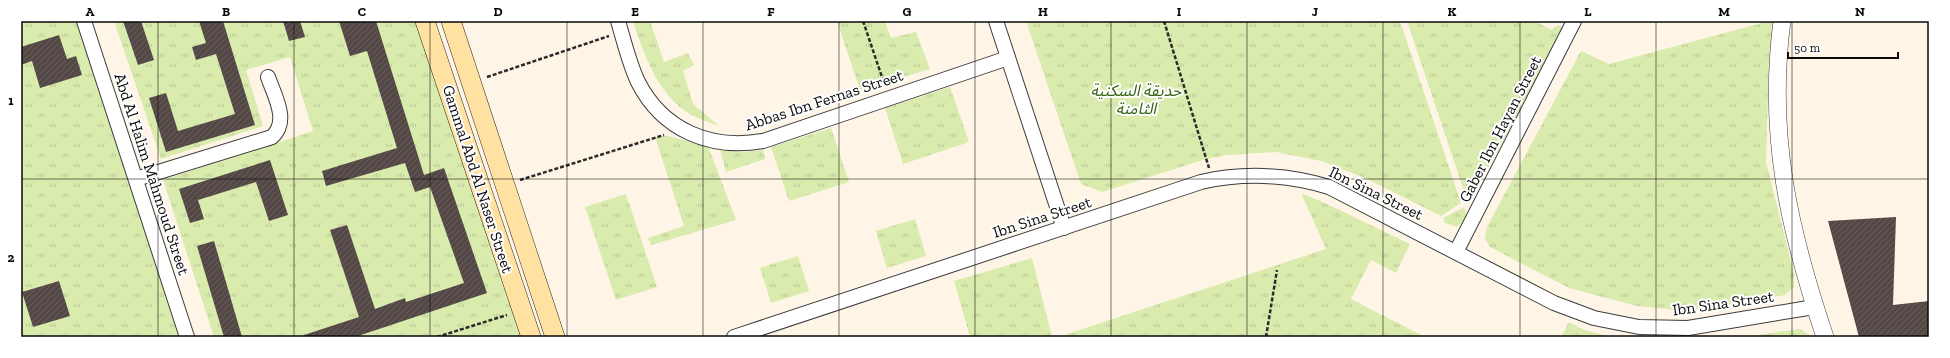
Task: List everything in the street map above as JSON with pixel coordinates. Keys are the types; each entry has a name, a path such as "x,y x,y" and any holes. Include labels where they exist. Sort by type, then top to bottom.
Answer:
{"main road":[{"name":"Gammal Abd Al Naser Street","path":"425,21 531,337"},
{"name":"Gammal Abd Al Naser Street","path":"451,21 555,337"}],"street":[{"name":"Abd Al Halim Mahmoud Street","path":"84,21 187,337"},
{"path":"996,21 1064,228"},
{"name":"Gaber Ibn Hayan Street","path":"1456,252 1574,21"},
{"path":"1782,21 1778,72 1779,146 1790,220 1799,257 1825,337"},
{"name":"Abbas Ibn Fernas Street","path":"619,27 638,80 644,92 661,113 682,129 694,135 721,143 735,144 763,141 1008,58"},
{"path":"136,179 272,137 279,129 281,120 268,76"},
{"name":"Ibn Sina Street","path":"734,337 1213,180 1255,175 1292,178 1329,187 1574,311 1601,319 1639,327 1664,328 1707,326 1814,307"}],"path":[{"path":"863,21 883,80"},
{"path":"1164,21 1213,180"},
{"path":"471,82 619,27"},
{"path":"505,185 682,129"},
{"path":"1266,337 1277,270"},
{"path":"437,337 522,310"}],"green space":[{"path":"21,21 80,21 181,337 21,337"},
{"path":"114,21 419,21 525,337 214,337 163,180 313,131 290,57 246,70 263,126 161,159"},
{"path":"633,21 650,21 664,62 688,53 694,65 683,71 693,104 719,126 690,114 669,96 647,60"},
{"path":"837,21 885,21 891,38 916,32 930,69 860,90"},
{"name":"حديقة السكنية الثامنة","path":"1026,21 1400,21 1461,203 1441,216 1365,178 1321,161 1276,152 1226,155 1206,159 1102,192 1081,184"},
{"path":"1407,21 1535,21 1551,30 1558,25 1567,29 1468,203"},
{"path":"1769,21 1774,21 1769,56 1766,162 1794,273 1794,287 1785,295 1715,307 1676,310 1637,306 1569,288 1490,247 1485,239 1487,227 1581,51 1609,64"},
{"path":"950,87 969,142 903,164 885,108"},
{"path":"831,128 849,182 789,201 771,147"},
{"path":"668,136 708,146 736,220 651,245 648,238 684,226 655,137"},
{"path":"720,149 741,152 763,150 765,159 726,172"},
{"path":"1301,193 1410,244 1396,273 1371,260 1351,299 1425,337 1058,337 1326,249"},
{"path":"626,194 657,287 616,300 585,207"},
{"path":"1464,207 1466,216 1460,225 1457,227 1445,223 1443,218"},
{"path":"915,219 926,256 887,268 876,231"},
{"path":"798,256 809,291 771,303 760,268"},
{"path":"1032,258 1052,337 970,337 954,281"},
{"path":"1569,322 1582,329 1609,337 1561,337"},
{"path":"1800,329 1813,337 1745,337 1792,330"}],"building":[{"path":"123,21 141,21 154,60 138,65"},
{"path":"199,21 223,21 255,125 166,152 149,98 166,93 178,131 235,114 216,54 196,60 192,47 206,43"},
{"path":"283,21 300,21 305,37 289,41"},
{"path":"339,21 376,21 424,175 444,168 487,293 355,337 305,337 304,335 359,317 330,230 347,225 375,309 405,298 406,302 464,283 430,187 415,192 405,163 326,186 322,171 397,148 367,51 350,56"},
{"path":"59,35 67,59 76,56 82,75 40,88 32,61 21,65 21,47"},
{"path":"270,160 288,215 269,221 256,182 198,200 204,219 190,223 179,189"},
{"path":"1896,217 1893,305 1929,301 1929,337 1859,337 1828,221"},
{"path":"214,241 242,337 224,337 197,246"},
{"path":"59,281 70,316 33,327 22,292"}]}
